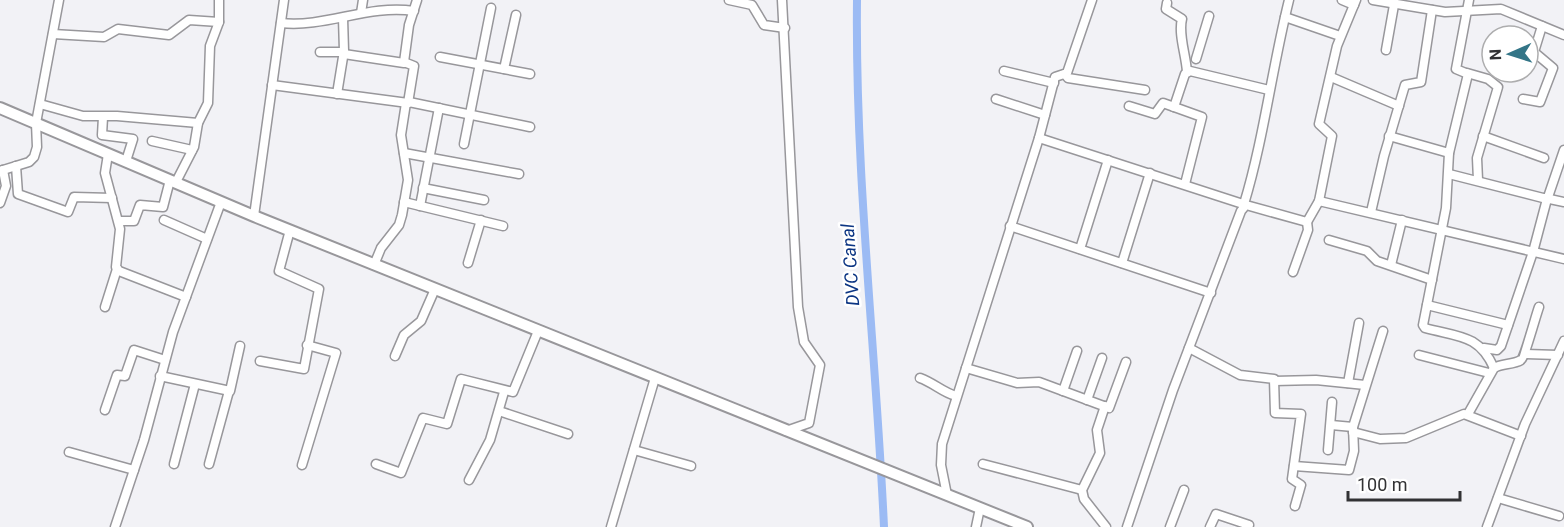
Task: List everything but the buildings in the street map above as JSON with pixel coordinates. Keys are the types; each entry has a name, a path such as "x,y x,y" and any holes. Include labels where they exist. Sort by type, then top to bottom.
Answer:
{"street":[{"path":"0,203 6,186 2,171 29,162 34,157 37,147 36,123 59,0"},
{"path":"119,221 134,221 141,205 163,207 173,181 192,150 198,123 208,103 210,46 219,22 219,0"},
{"path":"254,216 284,0"},
{"path":"361,13 363,0"},
{"path":"404,63 417,0"},
{"path":"729,0 752,5 764,24 785,28"},
{"path":"782,0 799,313 804,342 820,365 809,423 785,431"},
{"path":"1065,74 1086,23 1092,0"},
{"path":"1127,527 1189,348 1245,205 1256,167 1269,90 1289,0"},
{"path":"1293,272 1308,230 1307,222 1319,201 1332,136 1319,125 1340,36 1355,2 1342,0"},
{"path":"1373,0 1394,5 1413,4 1432,10 1467,12 1501,9 1564,35"},
{"path":"1469,0 1456,69 1488,79 1498,87 1478,158 1478,180"},
{"path":"1167,3 1166,9 1182,20 1179,32 1185,48 1187,72 1174,107"},
{"path":"1386,50 1394,5"},
{"path":"464,144 482,65 491,8"},
{"path":"281,23 314,24 361,13 395,9 414,11"},
{"path":"1371,212 1389,136 1405,85 1421,82 1432,10"},
{"path":"504,69 516,15"},
{"path":"1196,59 1209,16"},
{"path":"1285,17 1340,36"},
{"path":"337,94 344,53 343,18"},
{"path":"53,34 104,37 118,29 169,35 189,20 219,22"},
{"path":"1523,99 1539,102 1553,68 1534,52 1542,26"},
{"path":"320,52 344,53 414,66 401,135 408,180 404,202 399,225 381,248 374,265"},
{"path":"440,57 531,74"},
{"path":"1004,71 1054,83"},
{"path":"1187,72 1228,78 1269,90"},
{"path":"1467,73 1449,153 1449,174 1442,230 1423,325 1425,328 1476,342 1484,348 1499,349 1533,252 1547,199 1564,150"},
{"path":"943,494 941,455 956,396 1039,138 1056,75 1065,74"},
{"path":"1065,74 1068,78 1144,90"},
{"path":"1331,77 1399,106"},
{"path":"272,85 439,108 531,127"},
{"path":"996,99 1045,115"},
{"path":"1129,106 1155,114 1160,103 1203,118 1185,184"},
{"path":"40,104 83,117 198,123"},
{"path":"0,108 254,216 538,332 1027,527"},
{"path":"420,206 439,108"},
{"path":"103,117 102,135 133,139 126,161"},
{"path":"1389,136 1449,153"},
{"path":"1483,136 1544,158"},
{"path":"1039,138 1245,205 1307,222"},
{"path":"152,141 192,150"},
{"path":"404,153 519,174"},
{"path":"105,307 117,269 119,221 105,173 108,154"},
{"path":"1080,249 1108,160"},
{"path":"16,166 18,194 68,212 74,196 112,198"},
{"path":"1122,263 1150,173"},
{"path":"1449,174 1564,202"},
{"path":"423,188 484,200"},
{"path":"1319,201 1564,259"},
{"path":"115,527 134,470 165,360 221,202"},
{"path":"404,202 503,226"},
{"path":"164,220 207,239"},
{"path":"468,263 481,220"},
{"path":"1391,265 1402,220"},
{"path":"1010,226 1211,293"},
{"path":"260,361 303,370 319,288 279,271 290,230"},
{"path":"1329,240 1367,250 1374,259 1432,280"},
{"path":"117,269 186,297"},
{"path":"395,356 404,335 422,321 435,289"},
{"path":"1427,305 1508,325"},
{"path":"1419,354 1492,370 1521,361 1526,354 1529,333 1539,307"},
{"path":"1348,383 1359,323"},
{"path":"1294,466 1348,470 1354,451 1353,429 1383,331"},
{"path":"376,464 401,473 423,418 447,424 461,378 504,392 513,392 538,332"},
{"path":"1486,527 1521,436 1564,341"},
{"path":"302,465 336,353 307,345"},
{"path":"209,464 240,346"},
{"path":"1189,348 1240,375 1273,378 1274,381 1365,385"},
{"path":"1468,414 1492,370 1484,348"},
{"path":"105,410 117,375 125,376 134,350 165,360"},
{"path":"1063,391 1077,351"},
{"path":"1526,354 1558,355"},
{"path":"1087,400 1102,357"},
{"path":"966,368 1017,383 1039,382 1110,407 1126,362"},
{"path":"1553,364 1564,366"},
{"path":"160,376 229,391"},
{"path":"610,527 655,378"},
{"path":"920,378 937,384 944,392 956,396"},
{"path":"1274,381 1275,413 1301,415 1293,480 1301,484 1295,506"},
{"path":"174,464 195,384"},
{"path":"469,480 490,440 504,392"},
{"path":"1328,450 1332,402"},
{"path":"1105,406 1097,430 1100,453 1082,490 1084,499 1097,519 1106,527"},
{"path":"499,411 568,434"},
{"path":"1330,425 1353,429 1380,439 1406,438 1422,433 1442,421 1468,414 1521,436"},
{"path":"634,450 691,466"},
{"path":"69,452 134,470"},
{"path":"983,464 1082,490"},
{"path":"1170,527 1184,490"},
{"path":"1498,498 1559,516"},
{"path":"976,527 980,508"},
{"path":"1210,527 1216,514 1249,525"}],"waterway":[{"name":"DVC Canal","path":"857,0 859,132 884,527"}]}
